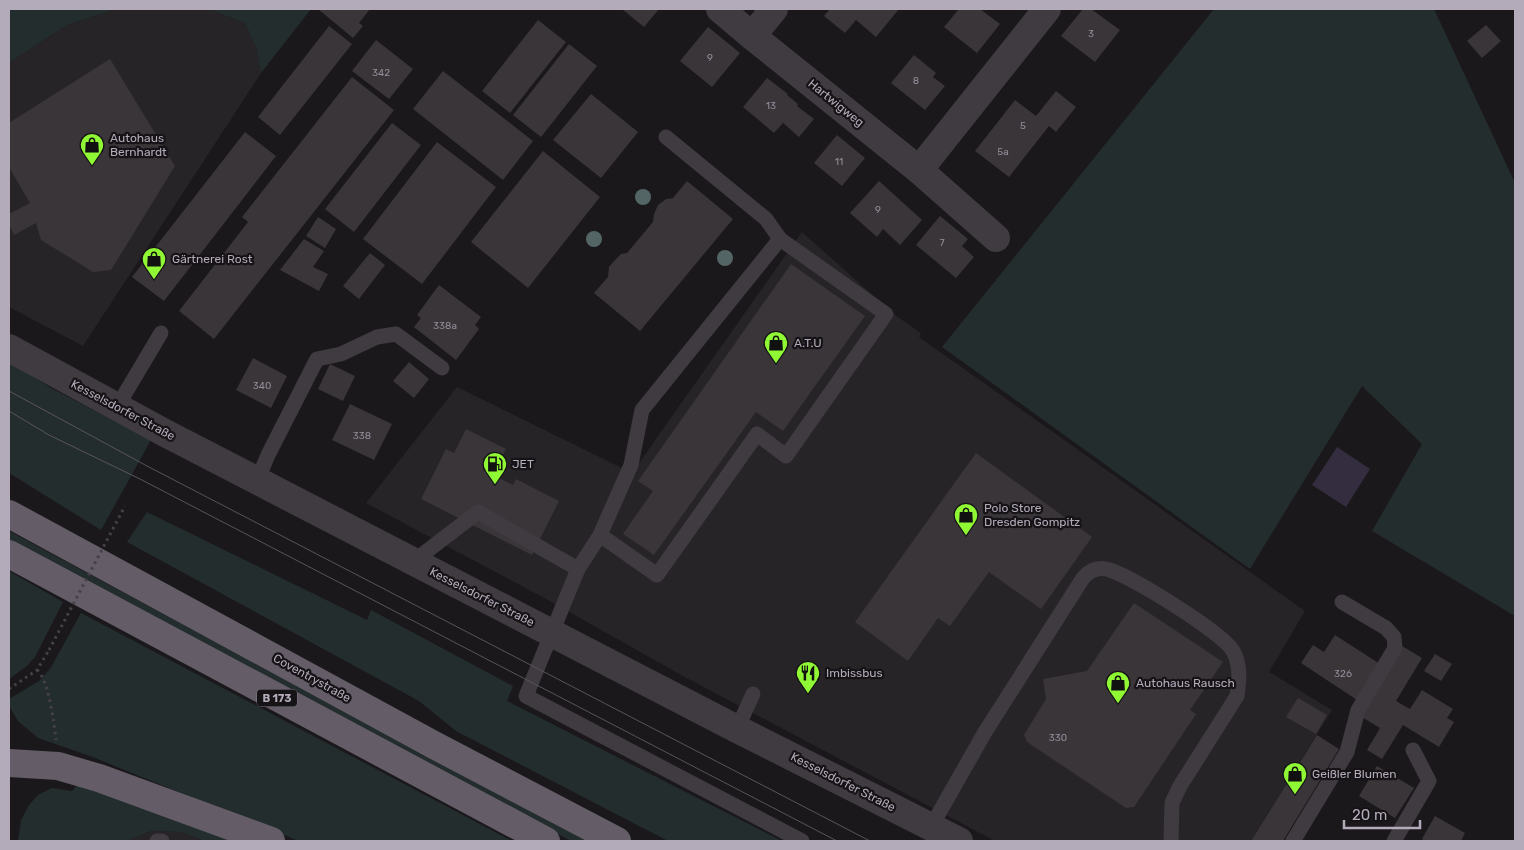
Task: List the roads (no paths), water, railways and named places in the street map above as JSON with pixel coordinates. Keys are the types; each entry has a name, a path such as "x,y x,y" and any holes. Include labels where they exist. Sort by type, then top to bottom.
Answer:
{"highway":[{"path":"9,498 85,554"},
{"name":"Coventrystraße","path":"9,514 434,745 616,841"},
{"name":"B 173","path":"9,554 546,841"},
{"path":"9,763 58,766 108,782 271,841"}],"street":[{"name":"Hartwigweg","path":"720,9 919,170 996,238"},
{"path":"752,36 774,9"},
{"path":"919,170 1047,9"},
{"name":"Kesselsdorfer Straße","path":"9,348 258,481 737,729 959,841"}],"lane":[{"path":"600,535 657,575 757,434 786,456 886,314 780,239 766,219 666,137"},
{"path":"780,239 642,410 631,465 600,535 578,569 526,696 802,841"},
{"path":"117,407 161,333"},
{"path":"258,481 268,455 318,359 342,354 377,337 396,334 442,368"},
{"path":"414,561 478,512 578,569"},
{"path":"931,827 985,732 1082,578 1091,571 1102,569 1125,577 1197,620 1228,644 1237,662 1239,670 1237,696 1180,786 1172,803 1172,841"},
{"path":"1293,841 1347,752 1358,710 1395,648 1394,637 1386,628 1342,602"},
{"path":"737,729 753,694"},
{"path":"1394,841 1429,781 1413,750"},
{"path":"157,841 162,841"}],"tram line":[{"path":"9,391 147,466 870,841"},
{"path":"9,411 49,435 140,479 837,841"}],"place":[{"name":"Autohaus Bernhardt","path":"92,166"},
{"name":"Gärtnerei Rost","path":"154,280"},
{"name":"A.T.U","path":"776,364"},
{"name":"JET","path":"495,485"},
{"name":"Polo Store Dresden Gompitz","path":"966,536"},
{"name":"Imbissbus","path":"808,694"},
{"name":"Autohaus Rausch","path":"1118,704"},
{"name":"Geißler Blumen","path":"1295,795"}]}
